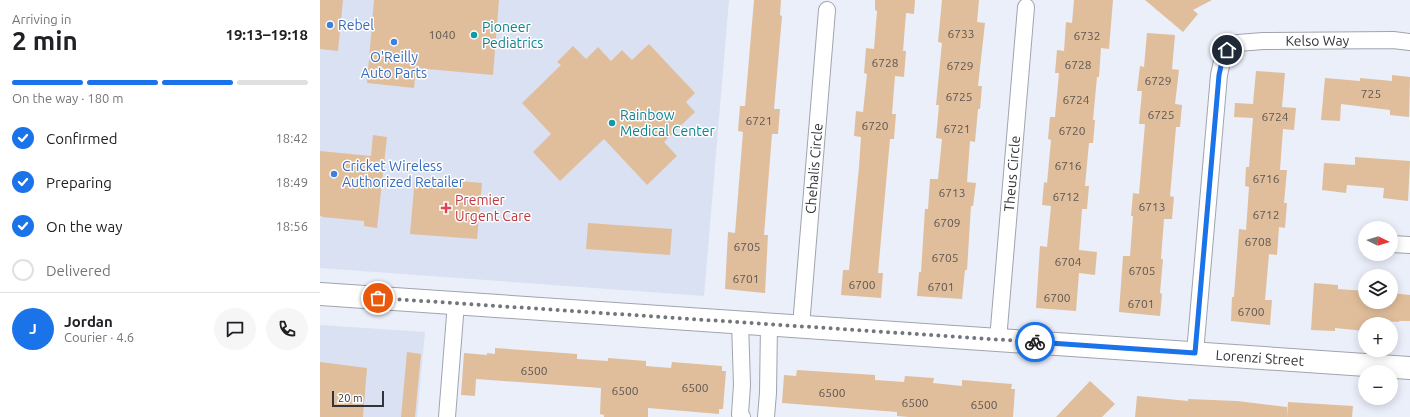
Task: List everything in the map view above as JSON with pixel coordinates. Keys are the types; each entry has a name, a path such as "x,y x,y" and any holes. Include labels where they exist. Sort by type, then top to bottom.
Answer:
{"street":[{"name":"Theus Circle","path":"998,340 1026,6"},
{"name":"Chehalis Circle","path":"801,326 827,10"},
{"name":"Kelso Way","path":"1195,353 1219,75 1223,57 1227,50 1238,43 1263,41 1393,40 1410,42"},
{"path":"1398,244 1410,245"},
{"name":"Lorenzi Street","path":"320,294 1410,368"},
{"path":"447,417 456,303"},
{"path":"740,322 742,385 740,414 742,417"},
{"path":"766,417 768,393 769,324"}],"shaded area":[{"path":"320,0 729,0 704,296 320,268"},
{"path":"320,325 425,332 417,417 320,417"}],"building":[{"name":"Rebel","path":"320,0 343,0 338,51 320,49"},
{"path":"374,0 499,0 493,75 416,68 414,88 367,83"},
{"path":"754,0 781,0 780,15 782,16 774,109 780,109 778,134 772,134 764,235 768,235 765,293 725,289 728,232 735,233 743,132 738,131 740,106 745,106"},
{"path":"875,0 915,0 914,14 906,13 903,51 906,51 904,77 895,76 892,114 896,114 894,139 890,139 878,273 883,273 881,298 841,295 843,270 849,270 859,167 861,137 854,136 856,111 863,112 867,74 864,73 866,48 874,49 877,11 875,10"},
{"path":"942,0 979,0 977,22 985,23 978,86 982,86 980,109 978,109 975,142 970,141 967,182 976,183 973,206 971,206 967,270 965,270 962,299 917,296 919,272 921,272 925,209 928,209 930,179 938,179 942,139 936,138 939,105 936,105 942,43 938,42"},
{"path":"1074,0 1113,0 1109,49 1101,48 1099,77 1097,77 1093,120 1095,120 1093,143 1089,143 1085,186 1089,186 1087,209 1082,209 1079,250 1097,252 1095,275 1079,273 1076,311 1036,308 1040,246 1047,247 1051,206 1042,205 1044,182 1047,183 1051,140 1048,139 1050,117 1055,117 1059,73 1055,73 1057,50 1064,51 1066,22 1072,23"},
{"path":"1145,0 1212,0 1193,10 1198,14 1183,32"},
{"path":"1147,33 1175,35 1172,69 1179,70 1175,104 1182,105 1180,127 1176,127 1170,196 1174,197 1172,219 1164,219 1161,259 1163,259 1160,293 1162,294 1160,316 1119,312 1123,256 1130,256 1133,193 1139,194 1145,124 1139,124 1142,91 1137,91 1140,66 1144,67"},
{"name":"Rainbow Medical Center","path":"649,44 695,93 686,102 695,112 664,142 677,156 647,185 604,139 560,181 533,152 551,134 522,103 561,65 557,62 573,46 586,59 598,47 611,61 622,50 632,60"},
{"path":"1256,71 1285,73 1282,107 1296,108 1294,130 1283,129 1280,170 1287,170 1284,203 1287,203 1285,228 1279,227 1277,255 1269,254 1265,300 1272,300 1270,325 1231,321 1239,229 1246,230 1249,187 1245,186 1246,167 1249,167 1253,118 1234,117 1235,103 1253,104"},
{"path":"1392,75 1410,77 1409,117 1390,115 1390,110 1341,104 1340,121 1321,120 1325,78 1360,81 1360,78 1392,81"},
{"path":"373,135 387,137 377,228 364,226 364,221 320,216 320,151 371,156"},
{"path":"1355,157 1410,161 1408,201 1383,198 1384,188 1347,185 1346,193 1322,190 1324,163 1355,165"},
{"name":"Premier Urgent Care","path":"415,177 482,183 477,239 410,234"},
{"path":"588,223 672,229 670,255 586,249"},
{"path":"1314,283 1338,285 1338,289 1358,290 1358,309 1398,309 1398,294 1410,295 1410,321 1398,322 1398,317 1358,317 1358,330 1335,328 1335,331 1311,330"},
{"path":"495,348 577,354 577,359 608,361 608,358 646,361 646,366 671,368 672,362 722,366 722,371 726,371 723,409 719,409 719,414 648,408 648,417 604,417 604,415 600,414 601,388 476,379 475,396 461,395 464,353 487,355 487,353 495,354"},
{"path":"407,352 421,354 415,417 401,417"},
{"path":"320,362 367,368 363,417 320,417"},
{"path":"797,370 875,375 875,380 904,382 905,376 934,378 933,383 962,386 962,380 1012,384 1011,389 1015,389 1013,417 909,417 897,416 897,412 782,403 784,375 796,376"},
{"path":"1090,381 1115,404 1102,417 1056,417"},
{"path":"1137,396 1188,401 1188,399 1237,401 1287,407 1287,417 1135,417"},
{"path":"1288,402 1353,406 1352,417 1287,417"}],"way so far":[{"path":"378,298 1035,342"}],"place":[{"name":"Rebel","path":"330,25"},
{"name":"Pioneer Pediatrics","path":"474,35"},
{"name":"O'Reilly Auto Parts","path":"394,42"},
{"name":"Rainbow Medical Center","path":"612,123"},
{"name":"Cricket Wireless Authorized Retailer","path":"334,174"},
{"name":"Premier Urgent Care","path":"446,208"}],"route":[{"path":"1035,342 1195,353 1219,75 1223,57 1227,50"}]}
